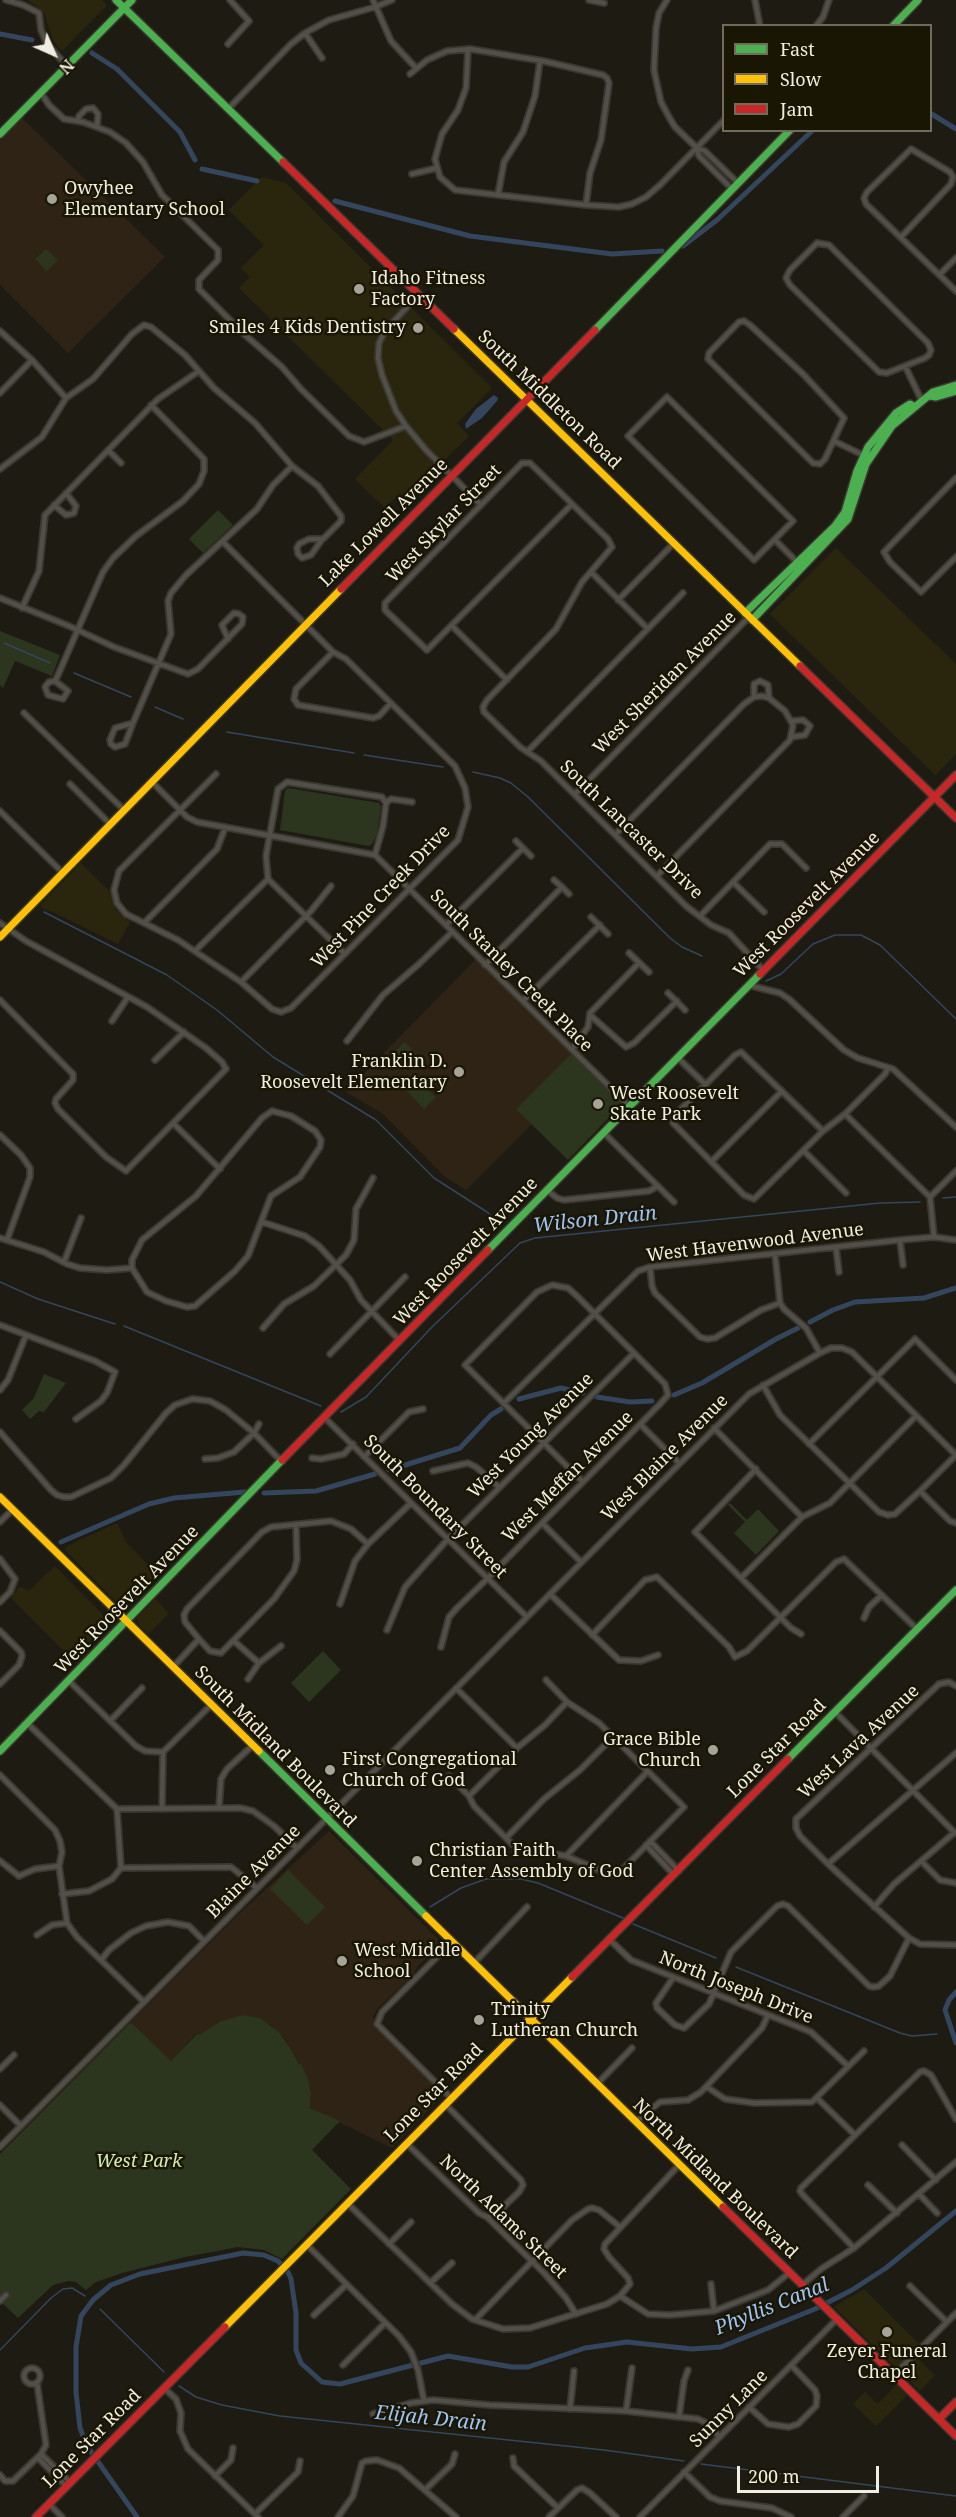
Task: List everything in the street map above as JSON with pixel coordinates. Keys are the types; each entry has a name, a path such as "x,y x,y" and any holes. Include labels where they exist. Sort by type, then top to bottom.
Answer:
{"main road":[{"name":"South Middleton Road","path":"116,0 956,818"},
{"path":"0,134 132,0"},
{"path":"895,24 918,0"},
{"name":"Lake Lowell Avenue","path":"0,937 788,132"},
{"path":"749,617 848,519 866,457 892,426 933,392 956,385"},
{"path":"930,396 936,397 956,391"},
{"name":"West Roosevelt Avenue","path":"0,1752 603,1132 956,776"},
{"name":"South Midland Boulevard","path":"0,1497 530,2018"},
{"name":"Lone Star Road","path":"36,2517 956,1590"},
{"name":"North Midland Boulevard","path":"530,2018 956,2436"},
{"path":"939,2420 956,2402"}],"street":[{"path":"6,0 39,13 41,30 47,44 67,66"},
{"path":"228,44 249,21 230,0"},
{"path":"373,0 391,41 416,68"},
{"path":"228,108 291,44 305,33 329,20 392,0"},
{"path":"590,0 604,3"},
{"path":"667,0 656,28 654,69 661,102 675,127 697,148 699,156 735,186"},
{"path":"755,0 760,24"},
{"path":"818,24 823,17 829,0"},
{"path":"305,33 322,58"},
{"path":"468,49 466,88 458,110 442,134 435,159 440,177 454,190 586,205 619,207 632,204 653,191 722,121"},
{"path":"410,74 427,60 447,51 468,49 540,61 603,75 609,83 601,140 590,173 586,205"},
{"path":"498,195 504,162 523,132 535,96 540,61"},
{"path":"41,93 49,105 64,119 78,121 110,132 126,144 143,162 162,195 218,250 218,260 199,280 199,289 244,334 282,367 349,436 364,441 406,426"},
{"path":"78,121 79,116 86,109 93,108 98,114 97,127"},
{"path":"901,237 951,184 953,177 950,172 911,149 867,192 864,198 867,204 956,291"},
{"path":"412,174 437,168"},
{"path":"821,242 829,245 928,343 931,350 925,358 904,366 883,373 879,372 790,285 786,279 790,270 814,245 821,242"},
{"path":"218,255 226,254"},
{"path":"940,274 956,258"},
{"path":"192,284 199,284"},
{"path":"419,294 385,331 378,351 387,392 406,426 420,444 482,505"},
{"path":"744,321 750,325 844,418 834,441 825,459 820,464 813,463 708,359 709,353 739,322 744,321"},
{"path":"0,469 42,437 66,398 93,378 132,334 144,325 151,327 185,355 214,388 255,423 292,466 318,486 341,516 338,525 308,557 302,558 297,554 297,548 305,540 321,541"},
{"path":"0,331 32,360 66,398"},
{"path":"0,393 32,360"},
{"path":"904,366 922,401"},
{"path":"22,608 39,571 45,515 151,405 199,371"},
{"path":"666,397 793,521 775,540 754,560 628,436 666,397"},
{"path":"55,681 103,572 113,558 136,536 183,501 199,484 204,471 204,459 151,405"},
{"path":"834,441 866,457"},
{"path":"108,450 121,463"},
{"name":"West Skylar Street","path":"452,626 428,650 384,606 526,462 572,504"},
{"path":"133,723 115,728 110,740 111,744 116,747 125,744 171,634 168,607 171,593 186,575 257,509 273,485 292,466"},
{"path":"956,478 884,552 890,562 921,592 956,557"},
{"path":"54,505 66,515 74,513 76,506 66,493"},
{"path":"572,504 608,539 612,547 574,595 556,629 507,680 452,626 572,504"},
{"path":"775,540 800,565"},
{"name":"West Pine Creek Drive","path":"223,542 333,652 346,659 455,766 465,788 468,807 458,840 291,1008 281,1012 272,1009 241,982"},
{"path":"618,600 674,543"},
{"path":"591,572 648,629"},
{"path":"527,752 683,593"},
{"path":"0,598 114,647 188,674 198,669 228,639 242,624 243,617 239,614 234,613 222,625 228,639"},
{"name":"West Sheridan Avenue","path":"575,794 749,617"},
{"path":"333,652 296,689 294,697 298,705 373,718 379,716 391,704"},
{"name":"South Lancaster Drive","path":"507,680 483,706 484,712 527,752 541,760 700,916 711,925 729,933 763,970"},
{"path":"55,681 68,691 63,699 48,695 46,691 49,682 55,681"},
{"path":"754,697 754,684 760,681 768,685 769,698"},
{"path":"615,835 744,704 754,697 769,698 785,711 792,721 792,737"},
{"path":"24,713 124,810"},
{"path":"657,876 792,737 805,735 810,726 803,720 792,721"},
{"path":"216,774 119,871 114,890 117,903 126,914 195,951 241,982 306,916 331,886"},
{"path":"152,782 187,818 197,822 225,828 270,836 375,855 383,826 386,803 382,797 287,782 278,789 270,836 266,869 268,879 345,954"},
{"path":"70,784 110,824"},
{"path":"386,803 391,799 412,802"},
{"path":"0,811 63,873"},
{"path":"466,817 474,818"},
{"path":"144,923 217,849 225,828"},
{"path":"776,837 776,843"},
{"path":"516,841 531,856"},
{"path":"700,916 770,844 782,844 806,868"},
{"path":"446,925 523,848"},
{"name":"South Stanley Creek Place","path":"375,855 629,1106"},
{"path":"195,951 268,879"},
{"path":"554,880 568,894"},
{"path":"733,882 764,912"},
{"path":"485,965 562,887"},
{"path":"591,917 608,933"},
{"path":"0,923 7,930 128,997 184,1032 226,1067 223,1075 126,1171 106,1157 55,1103 56,1098 73,1080 71,1070 0,1000"},
{"path":"523,1001 600,925"},
{"path":"347,1041 383,995 420,964 452,932"},
{"path":"629,953 648,972"},
{"path":"572,1049 588,1027 592,1010 639,963"},
{"path":"748,985 780,993 844,1050 858,1058 900,1074 956,1128"},
{"path":"668,993 685,1010"},
{"path":"112,1021 128,997"},
{"path":"590,1015 626,1047 634,1043 677,1001"},
{"path":"155,1060 184,1032"},
{"path":"823,1131 741,1052 735,1055 675,1115 673,1123 750,1199 759,1195 823,1131 845,1114 885,1074 888,1068"},
{"path":"677,1057 705,1085"},
{"path":"711,1162 782,1091"},
{"path":"272,1111 291,1116 319,1134 320,1147 309,1166 300,1177 270,1196 262,1222 248,1256 242,1264 195,1306 187,1307 156,1298 143,1288 132,1268 132,1260 142,1240 196,1196 220,1169 262,1118 272,1111"},
{"path":"845,1114 930,1197 934,1237"},
{"path":"174,1124 220,1169"},
{"path":"603,1132 674,1202"},
{"path":"0,1135 21,1155 30,1168 30,1177 7,1240"},
{"path":"804,1150 846,1193"},
{"path":"930,1197 956,1171"},
{"path":"263,1328 284,1304 314,1286 337,1265 354,1240 356,1209 373,1178"},
{"path":"547,1190 564,1200 649,1191 658,1186"},
{"path":"63,1262 81,1218"},
{"path":"262,1222 305,1236 319,1246 337,1265 371,1311 400,1341"},
{"name":"West Havenwood Avenue","path":"504,1403 638,1270 900,1240 934,1237 956,1240"},
{"path":"0,1238 44,1252 80,1268 107,1270 132,1268"},
{"path":"900,1240 903,1265"},
{"path":"836,1248 839,1272"},
{"path":"775,1254 780,1303 806,1328 820,1353"},
{"path":"650,1267 652,1286 656,1293 700,1337 706,1339 714,1338 761,1310 780,1303"},
{"path":"330,1354 405,1277"},
{"path":"583,1482 465,1365 537,1292 552,1285 568,1288 634,1353"},
{"path":"2,1325 95,1361 115,1372 107,1393 101,1401 76,1419"},
{"path":"0,1390 8,1380 26,1335"},
{"path":"809,1444 915,1339 956,1379"},
{"name":"West Blaine Avenue","path":"527,1617 744,1398 763,1385 831,1348 842,1348 852,1352 877,1376"},
{"name":"West Meffan Avenue","path":"441,1647 449,1617 668,1395 665,1384 634,1353"},
{"name":"West Young Avenue","path":"387,1630 405,1587 448,1539 634,1353"},
{"path":"763,1385 774,1407 809,1444 879,1512 888,1515 900,1511 956,1455 877,1376"},
{"path":"0,1432 51,1490 64,1497 71,1497 111,1478 166,1413 183,1402 201,1399 226,1410 254,1433 281,1461"},
{"path":"364,1457 409,1412 423,1409"},
{"path":"741,1578 802,1517 830,1503 916,1416"},
{"name":"South Boundary Street","path":"324,1417 527,1617"},
{"path":"205,1459 218,1458 234,1452 254,1433 259,1424"},
{"path":"640,1424 679,1463"},
{"path":"714,1428 802,1517"},
{"path":"312,1458 321,1459 344,1454 352,1444"},
{"path":"433,1472 468,1463 500,1487"},
{"path":"756,1469 695,1532 779,1617 801,1634"},
{"path":"920,1491 950,1521 956,1523"},
{"path":"340,1604 350,1571 368,1544 411,1503"},
{"path":"0,1522 12,1510"},
{"path":"296,1526 297,1560 294,1571 274,1599 234,1641 221,1653 215,1653 185,1622 184,1615 187,1609 262,1532 271,1527 331,1521 351,1529 368,1544"},
{"path":"542,1523 581,1562"},
{"path":"0,1559 15,1579 10,1592 0,1602"},
{"path":"592,1635 651,1576 657,1577 729,1647 735,1657 747,1651 836,1562 843,1559 917,1629"},
{"path":"550,1594 620,1660 641,1661 658,1655"},
{"path":"864,1618 869,1607 882,1595"},
{"name":"Blaine Avenue","path":"0,2147 527,1617"},
{"path":"0,1631 22,1656 19,1665 0,1684"},
{"path":"173,1667 200,1639"},
{"path":"234,1641 259,1663"},
{"path":"249,1679 259,1663 281,1646"},
{"path":"449,1776 469,1796 474,1806 506,1838 522,1848 566,1856 611,1875 622,1869 684,1807 599,1723 567,1702 546,1680"},
{"path":"69,1681 136,1746 145,1751 163,1752"},
{"name":"West Lava Avenue","path":"828,1864 800,1836 796,1828 796,1819 872,1750 939,1684 949,1682 956,1686"},
{"path":"110,1722 142,1688"},
{"path":"456,1688 517,1748"},
{"path":"469,1796 567,1702"},
{"path":"162,1809 163,1752 211,1705"},
{"path":"835,1712 955,1832 894,1884 873,1907"},
{"path":"28,1724 117,1809 121,1868 112,1879 89,1891 62,1894"},
{"path":"506,1838 613,1737"},
{"path":"219,1808 221,1779 227,1769 252,1746"},
{"path":"956,1753 828,1864 909,1938 920,1944 956,1945"},
{"path":"566,1856 648,1771"},
{"path":"0,1775 55,1830 62,1852 59,1866 67,1923 77,1937 144,2002"},
{"path":"117,1809 219,1808 253,1811 274,1826 297,1848"},
{"path":"648,1843 677,1873"},
{"path":"0,1861 19,1876 35,1869 59,1866"},
{"path":"922,1862 940,1880 956,1883"},
{"path":"121,1868 231,1867 257,1888"},
{"path":"673,1978 656,2003 657,2008 679,2027 684,2028 691,2024 710,2004 731,1952 777,1906 783,1904 788,1906 869,1986 879,1986 890,1976 909,1938"},
{"path":"475,1962 527,1907"},
{"path":"102,1959 130,1932 168,1922 189,1926 204,1941"},
{"path":"37,1935 52,1925 67,1923"},
{"name":"North Joseph Drive","path":"610,1940 631,1960 817,2036 848,2066"},
{"path":"453,1941 382,2012 377,2023 521,2180 523,2185 519,2193 498,2212 488,2217"},
{"path":"635,2122 660,2102 688,2100 707,2087 762,2028 768,2015"},
{"path":"597,2084 632,2048"},
{"path":"707,2087 725,2099 754,2103 812,2102 864,2050"},
{"path":"0,2069 14,2055"},
{"path":"854,2248 800,2191 805,2183 920,2072 924,2071 931,2075 956,2119"},
{"path":"817,2098 855,2135"},
{"path":"0,2105 21,2126"},
{"name":"North Adams Street","path":"406,2143 479,2212 488,2217 532,2261 566,2298 576,2314"},
{"path":"902,2145 936,2180"},
{"path":"802,2285 821,2269 854,2248 920,2195 956,2162"},
{"path":"347,2203 452,2304 475,2320 503,2329 530,2328 607,2304 620,2296 630,2284 628,2278 604,2249 605,2244 679,2165"},
{"path":"868,2185 897,2213"},
{"path":"920,2195 937,2212"},
{"path":"475,2320 572,2220 592,2208 599,2210 620,2227"},
{"path":"388,2244 411,2222"},
{"path":"306,2244 399,2336 414,2359 424,2401"},
{"path":"430,2283 452,2263"},
{"path":"620,2296 648,2314 670,2315 714,2311 768,2290 789,2273"},
{"path":"711,2284 714,2311"},
{"path":"314,2315 346,2285"},
{"path":"910,2286 947,2322"},
{"path":"0,2301 6,2295"},
{"path":"894,2375 956,2313"},
{"name":"Sunny Lane","path":"643,2516 837,2319"},
{"path":"342,2365 385,2323"},
{"path":"749,2408 768,2424 789,2427 798,2424 816,2406 815,2390 791,2365"},
{"path":"626,2411 632,2368"},
{"path":"679,2417 684,2381 688,2370"},
{"path":"570,2409 574,2371"},
{"path":"0,2475 5,2481 14,2481 39,2456 46,2445 38,2383"},
{"path":"164,2388 176,2399 182,2413 180,2431 183,2442 256,2516 298,2472 300,2461"},
{"path":"373,2414 433,2400 489,2406 626,2411 698,2419 706,2423 720,2437"},
{"path":"215,2476 231,2460 233,2448"},
{"path":"425,2490 452,2464 455,2454"},
{"path":"39,2456 68,2484"},
{"path":"513,2458 514,2466 558,2508"},
{"path":"338,2517 353,2496 362,2463 377,2460 399,2468 456,2517"},
{"path":"684,2472 710,2497 772,2508 791,2517"},
{"path":"549,2517 582,2488 616,2517"},
{"path":"843,2517 864,2496"},
{"path":"49,2504 62,2517"}],"shaded area":[{"path":"28,0 102,0 107,5 62,51 53,40 44,12"},
{"name":"Owyhee Elementary School","path":"22,118 165,257 68,353 0,285 0,140"},
{"path":"262,177 286,183 492,388 457,423 469,436 401,503 395,498 385,508 355,479 393,440 239,288 250,277 241,268 264,245 229,210"},
{"path":"836,548 956,664 956,754 935,775 770,614"},
{"path":"81,863 109,891 116,910 130,922 118,944 41,908 41,904"},
{"name":"Franklin D. Roosevelt Elementary","path":"476,959 572,1053 517,1108 532,1124 466,1190 444,1176 383,1114 346,1092"},
{"path":"117,1523 126,1542 159,1576 126,1608 121,1607 65,1550 67,1546"},
{"path":"55,1566 108,1620 108,1624 72,1659 11,1598 19,1587 30,1590"},
{"path":"155,1599 169,1613 148,1634 139,1625 137,1618"},
{"path":"329,1831 440,1941 439,1945 417,1967 414,1974 377,2009 373,2017 377,2029 442,2096 392,2148 310,2108 311,2093 308,2078 285,2039 270,2024 242,2015 221,2021 199,2035 197,2033 171,2061 131,2022 240,1913"},
{"path":"864,2289 919,2344 911,2352 935,2375 920,2391 834,2307"},
{"path":"896,2385 907,2395 876,2426 853,2404 865,2392 878,2404"}],"green space":[{"path":"46,249 58,260 47,271 35,259"},
{"path":"218,510 233,525 203,553 189,539"},
{"path":"0,631 60,655 52,676 15,661 3,688 0,685"},
{"path":"288,788 379,803 381,807 377,834 372,844 369,846 280,830 285,791"},
{"path":"405,1042 417,1055 403,1069 390,1056"},
{"path":"572,1053 620,1100 621,1105 568,1160 516,1109"},
{"path":"412,1074 436,1097 424,1109 401,1085"},
{"path":"44,1374 66,1383 44,1412 39,1411 30,1419 22,1410 34,1398"},
{"path":"730,1503 747,1520 758,1509 779,1531 756,1555 734,1533 745,1522 728,1505"},
{"path":"323,1651 341,1670 309,1702 291,1683"},
{"path":"288,1870 325,1907 307,1925 270,1889"},
{"name":"West Park","path":"242,2015 260,2018 278,2031 308,2078 311,2093 310,2108 340,2121 312,2150 351,2189 282,2259 264,2250 238,2247 185,2257 122,2273 96,2282 86,2290 76,2282 68,2281 53,2285 18,2318 0,2301 0,2154 131,2022 171,2061 198,2033 199,2035 221,2021"}],"water":[{"path":"494,395 498,398 497,401 482,418 466,429 465,424 476,409"}],"waterway":[{"path":"0,34 32,40"},
{"path":"92,53 117,69 180,132 195,160"},
{"path":"932,114 956,129"},
{"path":"683,246 717,220 811,132"},
{"path":"202,169 257,181"},
{"path":"335,201 470,236 612,254 662,251"},
{"path":"4,643 50,663"},
{"path":"74,673 131,697"},
{"path":"155,707 183,719"},
{"path":"227,732 354,753"},
{"path":"364,755 443,767"},
{"path":"473,772 511,783 528,797 670,938 682,947 702,956"},
{"path":"44,912 167,975 217,1010 273,1057 376,1120 434,1178 487,1212 501,1224"},
{"path":"766,981 781,974 813,944 835,935 861,935 880,945 956,1019"},
{"name":"Wilson Drain","path":"943,1198 956,1197"},
{"name":"Wilson Drain","path":"341,1412 366,1397 432,1327 520,1243 535,1238 880,1203 920,1202"},
{"name":"Wilson Drain","path":"0,1282 38,1299 115,1324"},
{"path":"810,1322 855,1302 924,1298 956,1288"},
{"name":"Wilson Drain","path":"124,1326 321,1406"},
{"path":"674,1395 702,1383 798,1328"},
{"path":"519,1399 561,1388 583,1393"},
{"path":"597,1397 630,1402 652,1401"},
{"path":"389,1470 460,1448 491,1415 501,1409"},
{"path":"264,1493 316,1491 375,1474"},
{"path":"61,1542 149,1504 174,1498 245,1492"},
{"path":"430,1907 461,1888 486,1879 521,1879 538,1883 623,1918"},
{"path":"633,1924 716,1958"},
{"path":"736,1967 900,2033 912,2036 937,2034"},
{"name":"Phyllis Canal","path":"956,1992 949,2000 945,2010 956,2043"},
{"name":"Phyllis Canal","path":"137,2517 87,2446 80,2428 76,2392 76,2347 81,2316 93,2300 111,2285 140,2274 243,2253 264,2255 278,2261 291,2279 296,2313 296,2350 301,2363 322,2382 340,2384 448,2356 512,2367 528,2367 585,2348 627,2342 692,2349 721,2347 815,2309 852,2290 886,2268 956,2211"},
{"name":"Elijah Drain","path":"0,2350 51,2298 63,2289 72,2288 85,2296"},
{"name":"Elijah Drain","path":"100,2309 164,2372"},
{"name":"Elijah Drain","path":"179,2386 196,2397 222,2405 280,2416 604,2450 684,2461"},
{"name":"Elijah Drain","path":"701,2464 956,2496"}],"traffic: fast":[{"path":"116,0 283,162"},
{"path":"0,134 132,0"},
{"path":"895,24 918,0"},
{"path":"595,330 788,132"},
{"path":"752,620 848,519 866,464 892,426 933,392 956,385"},
{"path":"930,396 936,397 956,391"},
{"path":"745,613 835,526 845,512 857,471 868,447 896,413 910,404 913,406"},
{"path":"488,1250 760,974"},
{"path":"0,1751 282,1460"},
{"path":"788,1759 956,1590"},
{"path":"259,1751 426,1916"}],"traffic: slow":[{"path":"454,329 800,666"},
{"path":"0,937 341,589"},
{"path":"0,1497 259,1751"},
{"path":"426,1916 723,2207"},
{"path":"225,2327 572,1977"}],"traffic: jam":[{"path":"283,162 454,329"},
{"path":"341,589 595,330"},
{"path":"800,666 956,818"},
{"path":"760,974 956,775"},
{"path":"282,1460 488,1250"},
{"path":"572,1977 788,1759"},
{"path":"723,2207 956,2436"},
{"path":"36,2517 225,2327"},
{"path":"939,2419 956,2402"}],"place":[{"name":"Owyhee Elementary School","path":"52,199"},
{"name":"Idaho Fitness Factory","path":"359,289"},
{"name":"Smiles 4 Kids Dentistry","path":"418,328"},
{"name":"Franklin D. Roosevelt Elementary","path":"459,1072"},
{"name":"West Roosevelt Skate Park","path":"598,1104"},
{"name":"Grace Bible Church","path":"713,1750"},
{"name":"First Congregational Church of God","path":"330,1770"},
{"name":"Christian Faith Center Assembly of God","path":"417,1861"},
{"name":"West Middle School","path":"342,1961"},
{"name":"Trinity Lutheran Church","path":"479,2020"},
{"name":"Zeyer Funeral Chapel","path":"887,2332"}]}
